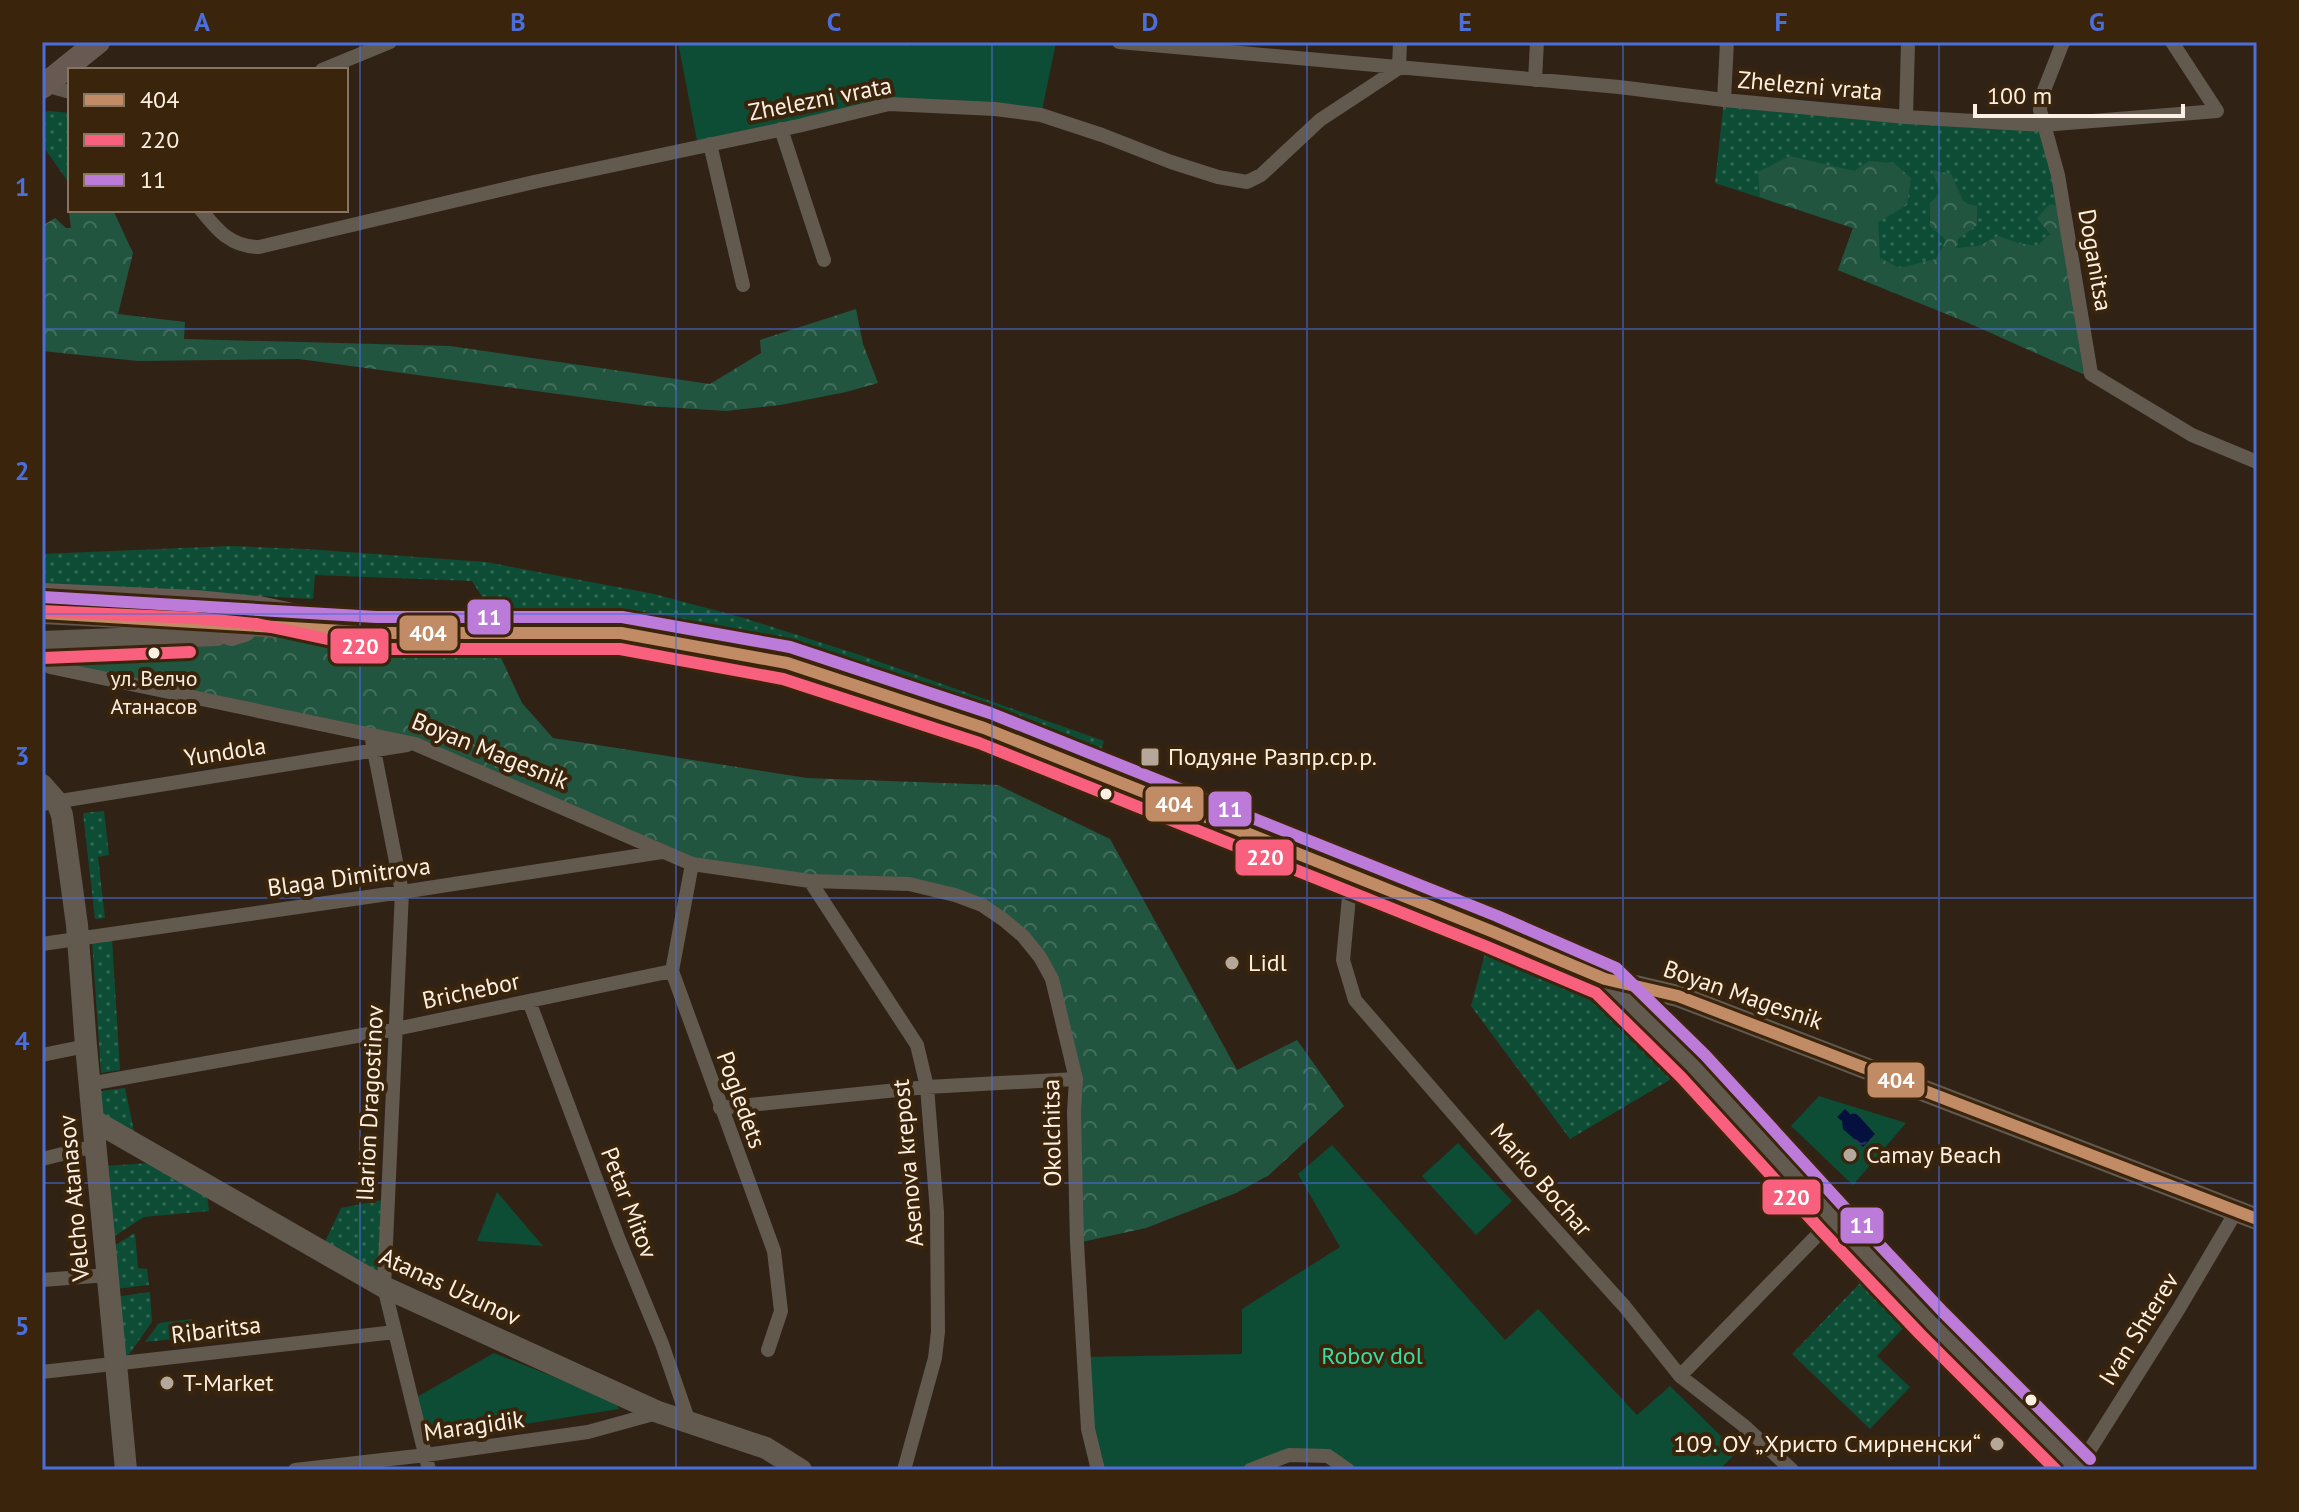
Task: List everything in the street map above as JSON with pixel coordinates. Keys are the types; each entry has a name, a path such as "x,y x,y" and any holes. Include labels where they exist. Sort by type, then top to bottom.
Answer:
{"main road":[{"path":"99,42 100,68"},
{"path":"43,84 99,42"},
{"path":"42,595 195,602 240,622 259,608 376,633"}],"street":[{"path":"327,68 390,42"},
{"name":"Zhelezni vrata","path":"1119,42 1906,117 2043,125 2217,111 2172,42"},
{"path":"1399,68 1400,42"},
{"path":"1535,80 1537,42"},
{"path":"1724,100 1727,42"},
{"path":"1906,117 1908,42"},
{"name":"Doganitsa","path":"2063,42 2041,98 2040,110 2058,175 2091,374 2192,435 2257,462"},
{"name":"Zhelezni vrata","path":"203,212 227,239 248,247 259,247 534,182 889,104 995,109 1041,115 1171,162 1232,181 1247,182 1261,175 1320,120 1399,68"},
{"path":"43,84 68,91"},
{"path":"781,129 824,260"},
{"path":"710,144 743,285"},
{"path":"42,613 240,622"},
{"path":"42,642 240,622"},
{"name":"Boyan Magesnik","path":"240,622 376,633 621,633 787,663 984,728 1605,979 1678,996 2247,1214"},
{"name":"Boyan Magesnik","path":"50,667 415,744 692,864 810,881"},
{"name":"Ilarion Dragostinov","path":"371,735 402,892 384,1287 428,1462"},
{"name":"Yundola","path":"47,797 415,744"},
{"name":"Velcho Atanasov","path":"47,797 65,828 78,939 126,1470"},
{"name":"Blaga Dimitrova","path":"42,944 662,852"},
{"name":"Pogledets","path":"692,864 672,971 774,1251 781,1311 768,1350"},
{"name":"Marko Bochar","path":"1351,876 1343,960 1355,1000 1625,1307 1680,1376 1743,1425 1792,1470"},
{"name":"Okolchitsa","path":"810,881 909,884 982,905 1004,920 1032,947 1052,979 1076,1079 1077,1243 1088,1429 1098,1470"},
{"name":"Asenova krepost","path":"810,881 917,1045 927,1087 937,1212 938,1332 935,1358 904,1470"},
{"name":"Brichebor","path":"89,1084 396,1029 672,971"},
{"path":"1605,979 1693,1066 1932,1323 2078,1470"},
{"name":"Petar Mitov","path":"529,1001 619,1240 662,1344 689,1422"},
{"path":"42,1055 86,1046"},
{"path":"720,1108 927,1087 1076,1079"},
{"name":"Atanas Uzunov","path":"93,1120 384,1287 658,1412 766,1448 801,1470"},
{"path":"42,1159 95,1146"},
{"name":"Ivan Shterev","path":"2078,1470 2178,1310 2247,1214"},
{"path":"1680,1376 1833,1219"},
{"path":"42,1280 108,1275"},
{"name":"Ribaritsa","path":"42,1372 395,1332"},
{"name":"Maragidik","path":"295,1470 428,1462 588,1432 658,1412"},
{"path":"1250,1470 1289,1455 1328,1456 1348,1470"}],"green space":[{"path":"678,42 909,42 911,46 923,42 1073,43 1056,43 1041,115 889,104 698,146"},
{"path":"1724,100 2043,125 2091,374 2083,374 1838,270 1853,228 1715,183"},
{"path":"42,113 68,113 68,181 42,145"},
{"path":"1790,156 1854,171 1869,161 1894,163 1911,178 1907,205 1878,222 1880,258 1899,268 1936,259 1946,240 1930,226 1930,204 1940,192 1932,170 1951,174 1964,203 1977,206 1977,225 1958,239 1956,248 1978,246 1999,236 2037,246 2050,234 2037,218 2050,204 2058,205 2083,374 1838,270 1853,228 1760,197 1758,172"},
{"path":"69,212 114,212 133,253 118,314 185,322 184,339 450,346 710,384 761,353 760,340 856,309 863,344 878,383 780,405 726,411 647,406 299,359 138,361 42,351 42,226 55,218 66,228 71,228"},
{"path":"230,546 486,562 654,594 744,618 860,655 1104,741 1101,751 1119,760 1118,769 854,670 738,640 549,618 483,598 472,581 315,575 313,599 42,584 42,554"},
{"path":"332,631 489,632 522,703 553,738 807,778 998,785 1110,839 1237,1070 1297,1040 1344,1106 1269,1175 1236,1193 1146,1228 1077,1243 1074,1112 1052,979 1023,936 955,895 692,864 415,744 50,667 42,655 42,642"},
{"path":"104,811 109,855 98,857 105,918 95,919 83,813"},
{"path":"1491,931 1605,979 1693,1066 1570,1139 1471,1006"},
{"path":"112,938 120,1070 101,1073 92,941"},
{"path":"125,1088 135,1136 97,1111 94,1092"},
{"name":"Camay Beach","path":"1819,1096 1906,1123 1853,1185 1791,1126"},
{"path":"1458,1143 1512,1201 1476,1235 1422,1176"},
{"name":"Robov dol","path":"1332,1145 1505,1340 1538,1309 1637,1415 1670,1386 1737,1452 1719,1470 1348,1470 1328,1456 1289,1455 1250,1470 1098,1470 1084,1357 1242,1354 1242,1309 1340,1247 1298,1174"},
{"path":"150,1163 207,1195 209,1211 144,1217 110,1239 104,1166"},
{"path":"497,1192 543,1246 477,1241"},
{"path":"382,1200 379,1276 323,1246 341,1208"},
{"path":"135,1233 138,1268 147,1269 149,1285 116,1289 112,1247"},
{"path":"1861,1282 1906,1325 1877,1356 1910,1387 1870,1429 1792,1354"},
{"path":"150,1292 152,1322 127,1357 120,1356 114,1297"},
{"path":"192,1319 194,1337 145,1342 159,1323"},
{"path":"494,1353 616,1402 619,1409 426,1440 417,1397"}],"water":[{"path":"1845,1109 1857,1114 1875,1134 1863,1147 1843,1129 1842,1121 1837,1117"}],"transit line":[{"name":"11","path":"43,597 376,617 622,617 790,647 990,713 1497,916 1616,968 1705,1055 1943,1312 2090,1459"},
{"name":"220","path":"42,611 257,624 374,649 620,649 783,679 979,743 1596,993 1681,1077 1920,1334 2056,1470"},
{"name":"404","path":"42,613 376,633 621,633 787,663 984,728 1605,979 1678,996 2257,1219"},
{"name":"220","path":"43,658 190,652"}],"place":[{"name":"ул. Велчо Атанасов","path":"154,653"},
{"name":"Подуяне Разпр.ср.р.","path":"1150,757"},
{"name":"Lidl","path":"1232,963"},
{"name":"Camay Beach","path":"1850,1155"},
{"name":"T-Market","path":"167,1383"},
{"name":"109. ОУ „Христо Смирненски“","path":"1997,1444"}]}
